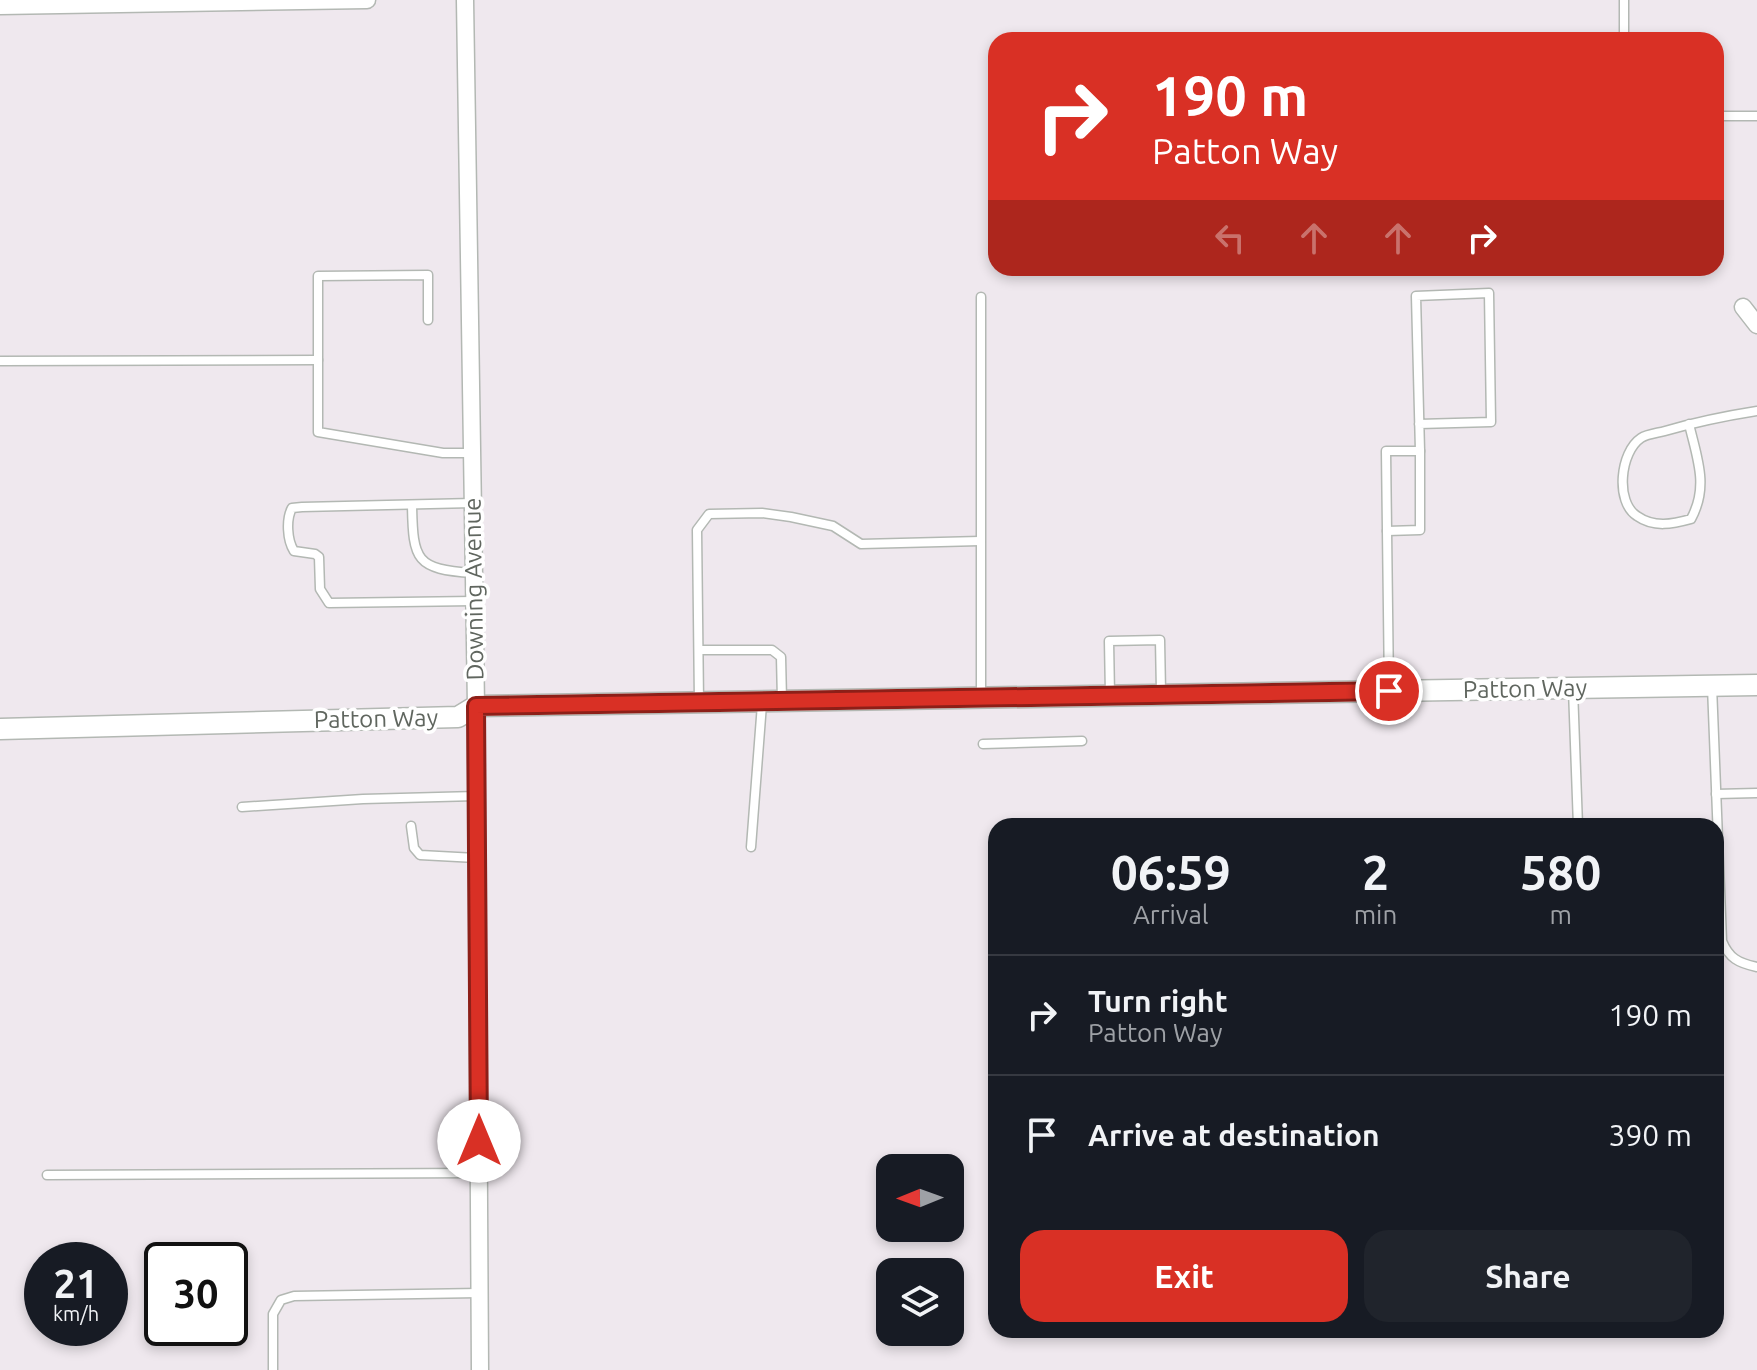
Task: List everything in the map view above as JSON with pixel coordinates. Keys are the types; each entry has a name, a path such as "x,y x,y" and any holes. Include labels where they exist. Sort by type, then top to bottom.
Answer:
{"street":[{"path":"0,6 367,0"},
{"name":"Downing Avenue","path":"465,0 475,601 480,1370"},
{"path":"1743,307 1757,325"},
{"name":"Patton Way","path":"0,729 458,717 476,706 1757,685"}],"lane":[{"path":"0,0 0,6"},
{"path":"1624,0 1624,32"},
{"path":"1724,116 1757,116"},
{"path":"428,320 428,275 318,276 318,432 443,453 472,453"},
{"path":"1387,531 1420,530 1416,296 1489,293 1491,422 1419,424"},
{"path":"981,297 981,698"},
{"path":"0,361 318,360"},
{"path":"1689,424 1701,476 1700,503 1691,519 1672,525 1651,523 1634,515 1625,501 1623,472 1629,451 1641,438 1689,424 1713,418 1757,411"},
{"path":"1389,691 1386,451 1420,451"},
{"path":"473,503 292,508 288,515 290,546 294,551 319,557 320,589 329,603 475,601"},
{"path":"412,505 413,543 430,567 474,573"},
{"path":"699,703 697,530 709,514 762,513 791,517 833,526 861,544 980,541"},
{"path":"1110,695 1109,641 1160,640 1161,695"},
{"path":"699,650 772,650 781,657 751,847"},
{"path":"1712,686 1717,818"},
{"path":"1573,688 1578,818"},
{"path":"983,744 1082,741"},
{"path":"1716,794 1757,793"},
{"path":"242,807 477,796"},
{"path":"411,826 414,848 420,855 477,858"},
{"path":"1724,946 1728,955 1740,964 1757,967"},
{"path":"47,1175 479,1173"},
{"path":"273,1370 273,1314 281,1300 294,1296 479,1293"}],"route":[{"path":"479,1141 476,706 1389,691"}]}
